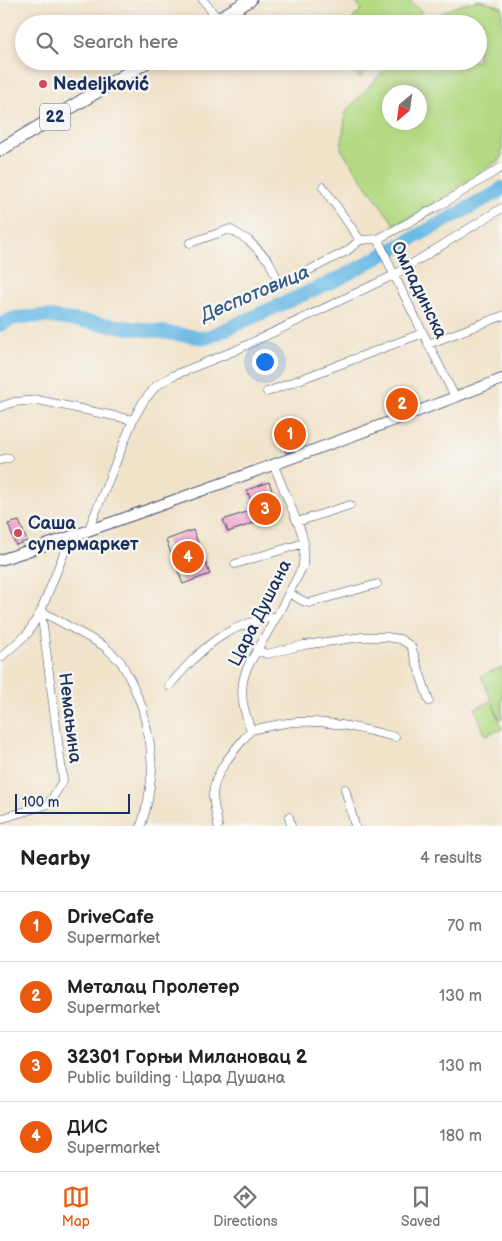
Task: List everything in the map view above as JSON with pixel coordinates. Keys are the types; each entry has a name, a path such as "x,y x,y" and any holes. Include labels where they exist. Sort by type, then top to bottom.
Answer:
{"main road":[{"path":"225,15 250,0"},
{"name":"22","path":"0,150 133,70"}],"street":[{"path":"204,0 211,15"},
{"path":"379,242 502,167"},
{"path":"190,242 230,229 249,241 269,261 280,285 347,251 360,240 323,187"},
{"path":"88,531 133,420 143,402 156,386 172,376 234,351 394,275 502,208"},
{"name":"Омладинска","path":"360,240 379,242 455,397"},
{"path":"428,344 502,316"},
{"path":"267,392 423,333"},
{"path":"0,560 70,538 274,466 502,379"},
{"path":"0,407 14,402 38,400 133,420"},
{"path":"0,460 9,458"},
{"name":"Цара Душана","path":"251,730 242,696 242,682 247,668 303,566 304,543 301,531 274,466"},
{"path":"297,522 350,505"},
{"path":"0,658 28,634 41,611 70,538"},
{"path":"235,564 304,543"},
{"path":"289,593 309,603 376,584"},
{"path":"41,611 104,646 120,662 132,683 142,707 150,743 152,771 148,802 141,826"},
{"name":"Немањина","path":"0,819 49,804 63,780 41,611"},
{"path":"169,686 189,662 212,641 241,625 277,616"},
{"path":"257,650 267,654 304,645 362,637 400,639 411,646 429,701"},
{"path":"218,826 213,795 217,779 224,763 251,730 295,722 315,721 352,727 395,738"},
{"path":"345,789 355,826"},
{"path":"289,817 291,826"}],"green space":[{"path":"353,0 409,0 422,12 419,15 356,15 362,9"},
{"path":"479,0 502,7 502,158 417,215 394,224 341,149 346,111 385,70 487,70 487,15 439,15 445,11"},
{"path":"352,70 368,70 360,78"},
{"path":"502,667 502,718 500,719 493,704 502,729 485,735 475,708 492,701 481,676"}],"building":[{"path":"295,422 299,431 291,434 297,449 286,453 278,428"},
{"path":"269,482 280,514 228,532 223,520 254,509 247,490"},
{"name":"Саша супермаркет","path":"19,521 27,541 16,545 8,524"},
{"path":"193,530 210,574 183,584 166,540"}],"waterway":[{"name":"Деспотовица","path":"0,325 14,318 43,316 206,338 340,278 502,188"}],"place":[{"name":"Nedeljković","path":"43,84"},
{"name":"Металац Пролетер","path":"402,404"},
{"name":"DriveCafe","path":"290,434"},
{"name":"32301 Горњи Милановац 2","path":"265,509"},
{"name":"Саша супермаркет","path":"18,533"},
{"name":"ДИС","path":"188,557"}]}
